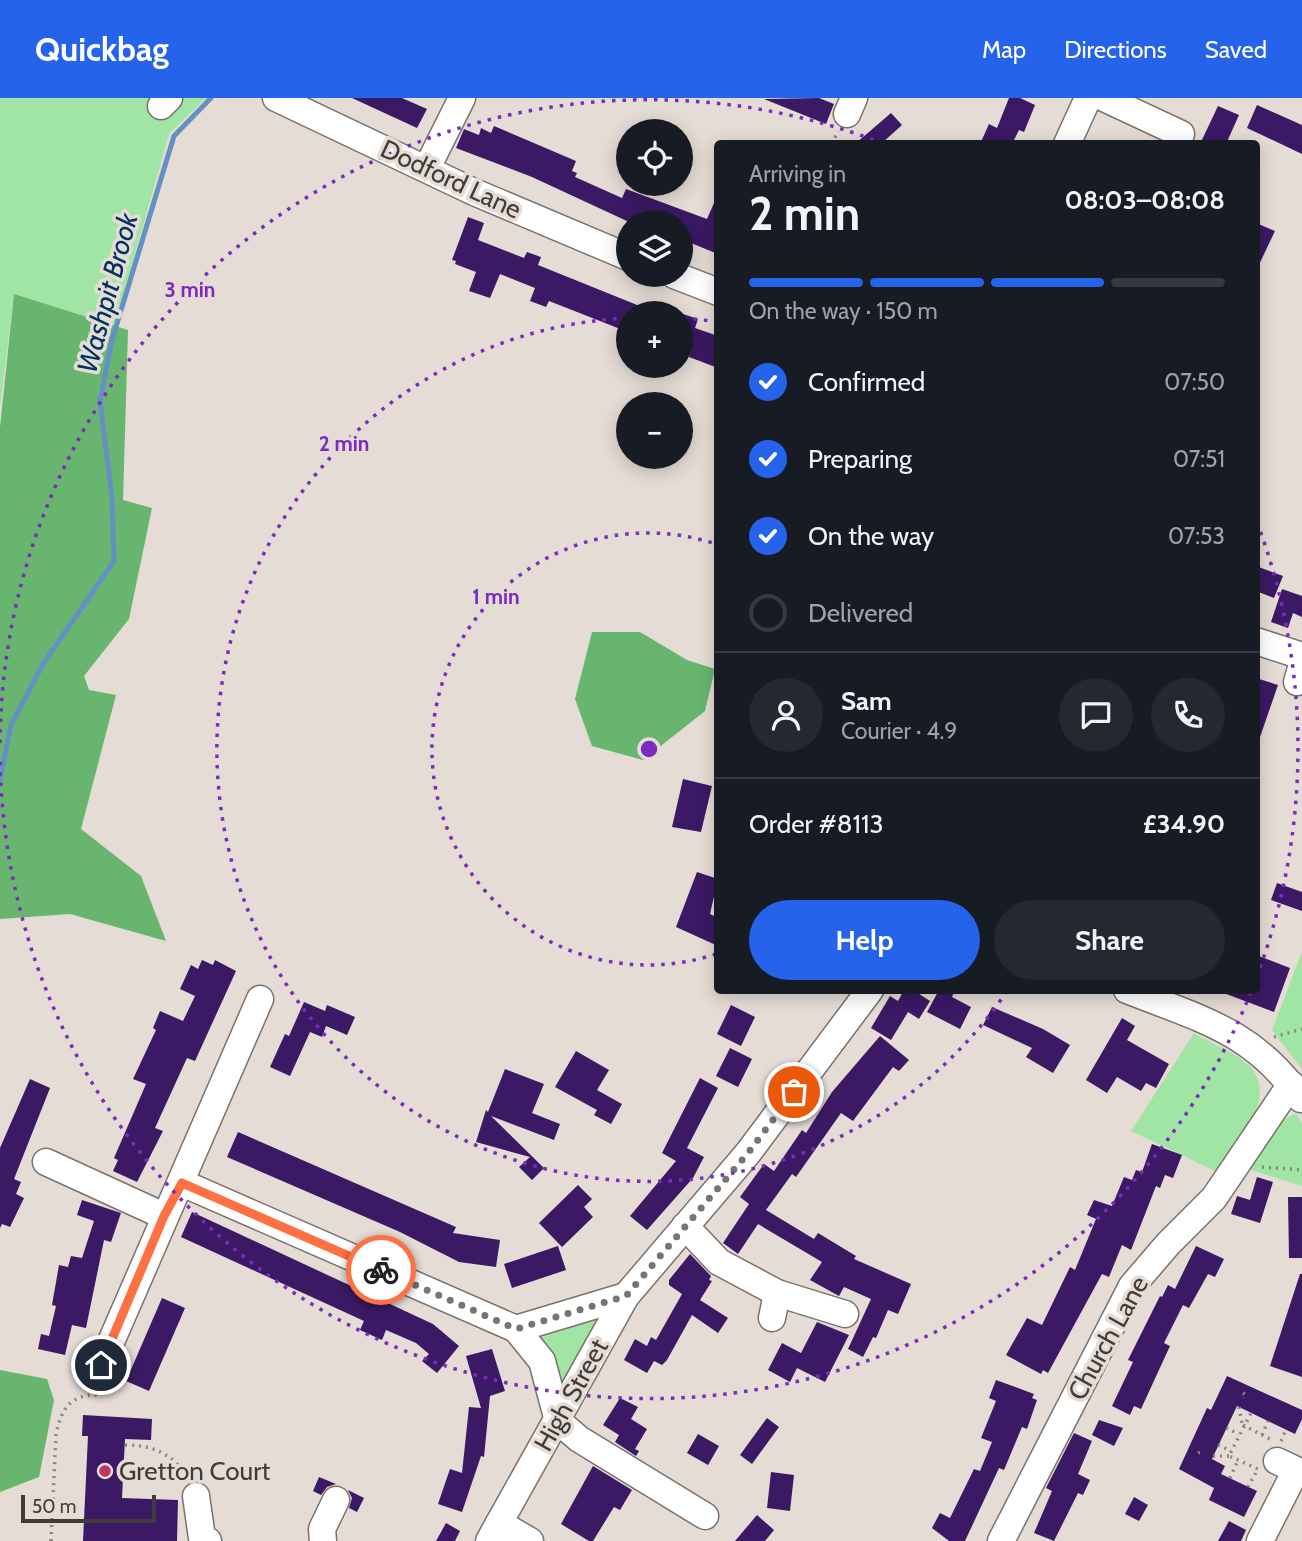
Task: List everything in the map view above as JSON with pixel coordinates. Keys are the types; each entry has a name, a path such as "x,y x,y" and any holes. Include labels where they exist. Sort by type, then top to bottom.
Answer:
{"street":[{"name":"Dodford Lane","path":"276,98 474,192 616,252"},
{"path":"426,168 462,98"},
{"path":"1069,140 1088,98"},
{"path":"1122,102 1184,140"},
{"path":"693,282 714,290"},
{"path":"1260,642 1302,656"},
{"name":"High Street","path":"494,1532 626,1296 748,1153 867,994"},
{"path":"1137,994 1237,1034 1262,1052 1296,1092"},
{"path":"101,1365 260,999"},
{"name":"Church Lane","path":"1001,1541 1132,1286 1168,1244 1214,1198 1296,1092"},
{"path":"45,1163 164,1216"},
{"path":"182,1183 516,1329 542,1361 558,1421 579,1439 705,1516"},
{"path":"685,1226 719,1262 774,1306 845,1314"},
{"path":"516,1329 626,1296"},
{"path":"1261,1541 1296,1470 1277,1461"},
{"path":"196,1496 202,1538 208,1541"},
{"path":"323,1541 322,1529 336,1500"},
{"path":"494,1532 530,1541"}],"path":[{"path":"1262,1052 1277,1035 1302,1029"},
{"path":"1237,1165 1302,1170"},
{"path":"51,1541 55,1434 59,1419 65,1406 74,1399 85,1394 99,1395"},
{"path":"1238,1410 1243,1425 1279,1444 1286,1430"},
{"path":"1213,1456 1230,1453 1251,1413"},
{"path":"1262,1435 1268,1421"},
{"path":"1226,1428 1239,1434"},
{"path":"125,1445 155,1449 170,1456 180,1468"},
{"path":"1218,1445 1238,1460 1258,1469 1248,1487"},
{"path":"1216,1461 1219,1456"},
{"path":"1230,1478 1238,1460"}],"green space":[{"path":"0,98 206,98 169,134 114,328 14,294 0,408"},
{"path":"14,294 128,330 123,500 152,508 129,619 84,676 89,690 116,695 81,829 141,876 166,941 70,914 0,919 0,427"},
{"path":"592,632 640,632 687,660 714,669 705,711 643,760 592,746 575,699"},
{"path":"1302,952 1302,1069 1272,1030"},
{"path":"1194,1033 1247,1064 1256,1076 1260,1088 1259,1102 1248,1130 1225,1168 1215,1171 1131,1131"},
{"path":"1296,1113 1302,1124 1302,1186 1248,1169 1274,1124"},
{"path":"612,1306 560,1386 530,1329"},
{"path":"0,1370 47,1379 54,1400 39,1477 0,1492"}],"building":[{"path":"352,98 402,98 427,109 417,128"},
{"path":"819,98 834,104 826,124 764,99"},
{"path":"1009,98 1020,98 1035,105 1024,132 1019,130 1014,140 982,140 989,124 997,128"},
{"path":"1257,105 1302,125 1302,154 1247,128"},
{"path":"1218,106 1239,115 1228,140 1202,140"},
{"path":"891,113 902,125 885,140 860,140"},
{"path":"494,126 576,161 572,171 577,173 575,177 616,196 645,196 683,210 616,210 616,216 532,177 456,148 464,129 479,135 481,128 491,133"},
{"path":"714,203 714,252 693,244 693,214 707,219"},
{"path":"468,217 484,223 478,240 524,258 527,252 541,257 538,265 627,301 616,301 616,327 549,301 546,307 530,301 535,288 500,274 490,298 469,291 476,272 455,264 456,261 452,260"},
{"path":"1260,225 1275,231 1260,263"},
{"path":"693,317 698,319 695,328 714,335 714,366 693,359"},
{"path":"1260,567 1283,576 1274,598 1260,593"},
{"path":"1282,589 1302,596 1302,617 1293,613 1288,628 1271,622"},
{"path":"1260,679 1278,685 1260,737"},
{"path":"683,779 712,786 701,832 672,827"},
{"path":"697,872 714,878 710,914 714,916 714,944 676,927"},
{"path":"1277,883 1302,892 1302,911 1271,900"},
{"path":"1260,957 1290,968 1274,1012 1226,994 1260,994"},
{"path":"202,960 213,965 215,960 236,971 195,1061 187,1058 155,1128 163,1131 137,1182 113,1171 118,1160 114,1158 146,1084 133,1079 156,1030 153,1028 160,1011 183,1021 195,996 180,989 191,965 198,969"},
{"path":"902,994 919,994 930,1001 919,1019 908,1012 891,1040 871,1028 890,996 898,1001"},
{"path":"937,994 953,994 952,997 971,1007 960,1029 927,1012"},
{"path":"304,1002 325,1011 327,1005 355,1017 347,1035 326,1026 322,1037 310,1032 290,1076 270,1067 285,1034 289,1036"},
{"path":"731,1005 755,1017 741,1046 717,1034"},
{"path":"992,1007 1043,1029 1070,1045 1053,1073 1026,1057 1032,1048 983,1025"},
{"path":"1122,1018 1135,1026 1127,1040 1169,1064 1156,1088 1146,1083 1141,1091 1117,1077 1107,1093 1086,1080"},
{"path":"880,1036 909,1060 899,1071 893,1067 853,1121 841,1113 796,1177 792,1174 766,1210 814,1239 818,1233 856,1256 854,1259 911,1284 898,1314 888,1310 876,1338 873,1337 863,1357 848,1349 871,1299 844,1287 839,1296 810,1280 822,1262 758,1224 738,1254 723,1243 749,1204 740,1197 764,1164 774,1171 802,1130 806,1133 832,1092"},
{"path":"730,1048 752,1059 738,1087 716,1076"},
{"path":"576,1051 609,1070 597,1090 622,1104 611,1124 594,1115 597,1110 555,1087"},
{"path":"505,1069 544,1084 532,1113 560,1124 554,1140 491,1116 544,1168 532,1180 519,1167 530,1157 476,1142 486,1110 488,1112"},
{"path":"700,1078 718,1088 687,1148 704,1157 693,1178 647,1230 630,1216 676,1161 662,1153"},
{"path":"30,1079 50,1088 14,1179 21,1182 16,1194 24,1198 10,1227 2,1224 0,1228 0,1148"},
{"path":"238,1132 456,1227 453,1233 500,1240 496,1267 459,1262 400,1232 227,1157"},
{"path":"1152,1144 1182,1155 1173,1178 1165,1175 1160,1188 1156,1186 1131,1250 1122,1245 1109,1277 1102,1274 1048,1373 1043,1370 1041,1374 1006,1355 1027,1318 1042,1325 1070,1267 1075,1270 1096,1219 1087,1215 1094,1200 1112,1206 1124,1177 1132,1180 1136,1170 1142,1172"},
{"path":"1257,1177 1273,1182 1260,1223 1231,1214 1237,1196 1250,1200"},
{"path":"578,1185 592,1199 584,1207 593,1217 562,1247 539,1223"},
{"path":"1288,1197 1302,1197 1302,1258 1289,1258"},
{"path":"82,1200 121,1213 111,1242 104,1240 86,1328 72,1325 65,1355 38,1349 41,1334 49,1336 56,1306 52,1305 59,1265 68,1267 71,1256 82,1258 94,1221 77,1215"},
{"path":"192,1212 433,1324 459,1346 437,1373 422,1361 429,1354 416,1343 386,1330 382,1340 360,1330 364,1321 181,1237"},
{"path":"558,1246 566,1270 512,1288 504,1264"},
{"path":"1196,1246 1224,1259 1215,1277 1208,1274 1189,1308 1183,1305 1164,1343 1170,1346 1141,1409 1134,1406 1130,1415 1112,1406 1133,1362 1128,1360 1160,1296 1162,1297 1168,1285 1175,1289"},
{"path":"690,1254 711,1276 709,1280 712,1281 700,1300 728,1318 718,1333 692,1315 667,1360 662,1365 654,1361 647,1373 624,1360 635,1339 647,1346 651,1337 656,1340 682,1294 669,1285 669,1280"},
{"path":"1302,1274 1302,1377 1270,1366"},
{"path":"162,1298 185,1308 149,1391 126,1381"},
{"path":"817,1322 849,1335 825,1382 797,1368 790,1382 768,1370 782,1343 801,1353"},
{"path":"492,1349 505,1391 490,1396 484,1457 481,1456 462,1512 438,1504 450,1469 462,1473 469,1407 481,1408 466,1356"},
{"path":"1227,1376 1302,1410 1302,1419 1295,1434 1237,1406 1212,1459 1225,1466 1221,1474 1257,1491 1244,1517 1209,1500 1214,1488 1179,1469 1207,1408 1211,1410"},
{"path":"996,1380 1034,1394 1032,1398 1037,1400 1027,1429 1022,1427 1004,1470 999,1468 965,1541 949,1541 932,1528 940,1513 950,1518 974,1469 980,1471 992,1442 981,1438 996,1401 989,1398"},
{"path":"620,1398 638,1407 631,1419 647,1429 635,1449 639,1451 636,1456 615,1442 619,1435 603,1425"},
{"name":"Gretton Court","path":"83,1415 152,1419 151,1440 125,1439 122,1498 178,1500 177,1541 83,1541 88,1436 82,1436"},
{"path":"767,1418 779,1427 752,1464 740,1455"},
{"path":"1099,1420 1123,1428 1114,1446 1092,1435"},
{"path":"1074,1433 1092,1441 1078,1474 1090,1480 1083,1495 1078,1493 1054,1541 1034,1533 1052,1491 1046,1488"},
{"path":"698,1434 719,1446 708,1465 687,1453"},
{"path":"593,1466 632,1490 620,1510 614,1507 593,1541 589,1541 561,1524"},
{"path":"771,1472 794,1475 790,1511 767,1508"},
{"path":"319,1477 336,1484 327,1487 321,1495 313,1491"},
{"path":"348,1490 364,1498 357,1512 349,1508 352,1498"},
{"path":"1134,1497 1148,1505 1139,1521 1125,1514"},
{"path":"757,1515 774,1530 765,1541 735,1541"},
{"path":"1229,1521 1246,1530 1241,1541 1218,1541"},
{"path":"446,1523 460,1531 455,1541 436,1541"}],"waterway":[{"name":"Washpit Brook","path":"0,780 11,725 43,664 114,561 112,498 100,401 112,340 174,136 211,98"}],"way so far":[{"path":"381,1270 516,1329 626,1296 748,1153 794,1092"}],"place":[{"name":"Gretton Court","path":"105,1471"}],"route":[{"path":"101,1365 164,1216 182,1183 381,1270"}]}
